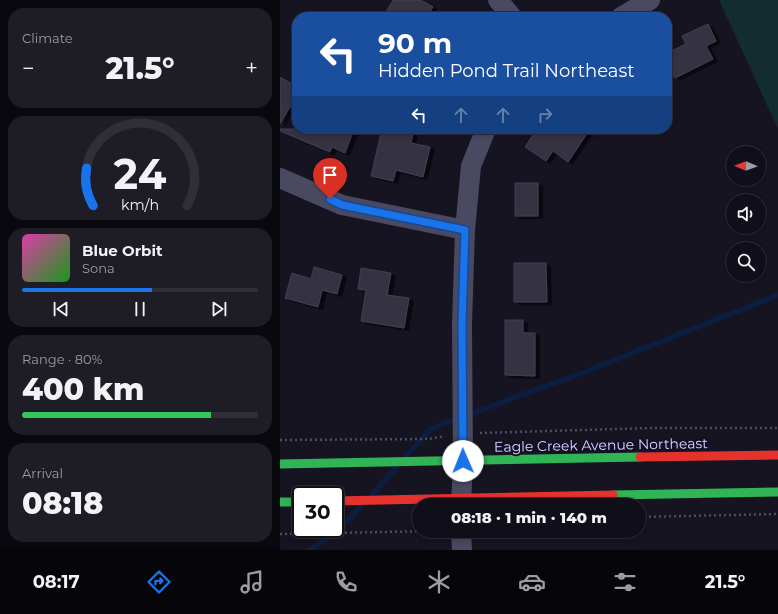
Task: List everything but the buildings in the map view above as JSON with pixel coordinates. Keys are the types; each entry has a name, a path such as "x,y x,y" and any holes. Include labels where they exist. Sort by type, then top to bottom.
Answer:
{"main road":[{"name":"Eagle Creek Avenue Northeast","path":"280,464 778,455"},
{"path":"588,498 778,492"},
{"path":"344,501 412,502"},
{"path":"280,502 292,502"}],"street":[{"path":"498,0 508,12"},
{"path":"630,12 650,0"},
{"path":"461,498 463,461 462,324 465,230 471,166 484,134"},
{"path":"280,178 342,205 465,230"},
{"path":"461,538 462,550"}],"path":[{"path":"280,440 429,439 462,434 652,428 778,428"},
{"path":"646,517 778,514"},
{"path":"280,534 412,531"}],"green space":[{"path":"719,0 778,0 778,129"}],"waterway":[{"path":"467,415 582,373 778,295"},
{"path":"407,455 432,428 459,418"},
{"path":"372,494 396,468"},
{"path":"309,550 338,532 361,506"}],"traffic: fast":[{"path":"280,464 640,457"},
{"path":"613,495 778,492"},
{"path":"280,502 292,502"}],"traffic: jam":[{"path":"640,457 778,455"},
{"path":"344,501 613,495"}],"route":[{"path":"330,199 342,205 465,230 462,324 463,461"}]}
